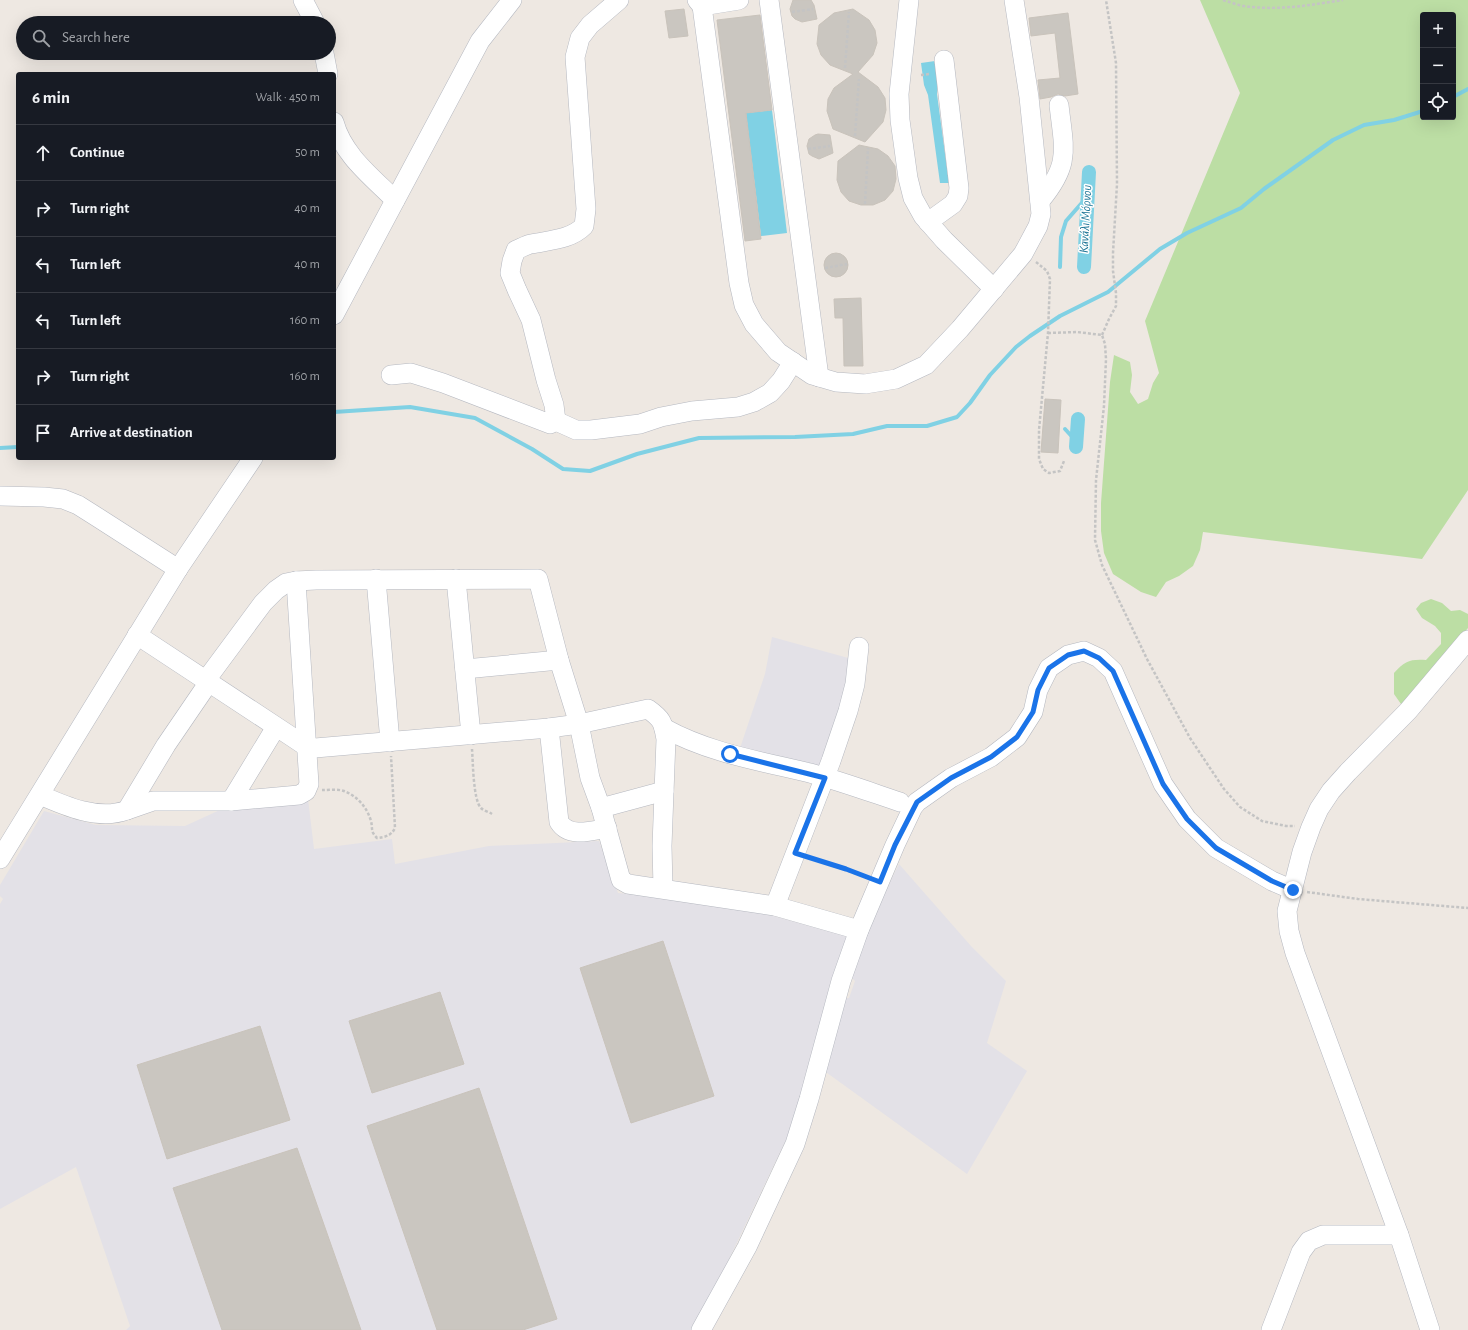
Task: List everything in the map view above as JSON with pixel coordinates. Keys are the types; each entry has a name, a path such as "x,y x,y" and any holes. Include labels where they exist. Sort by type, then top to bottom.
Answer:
{"street":[{"path":"304,0 312,16"},
{"path":"336,311 480,41 512,0"},
{"path":"556,421 554,405 531,320 510,273 512,260 516,250 529,244 556,240 578,232 584,226 586,210 575,57 580,38 590,25 619,0"},
{"path":"739,0 700,3 739,283 744,305 754,324 778,352 812,375 836,382 865,384 896,380 926,365 960,329 1023,254 1038,226 1041,214 1029,97 1014,0"},
{"path":"769,0 819,377"},
{"path":"909,0 899,94 900,120 912,198 923,216 944,240 994,289"},
{"path":"325,60 328,72"},
{"path":"928,222 953,204 958,196 959,188 944,60"},
{"path":"1040,201 1052,187 1062,162 1064,150 1059,105"},
{"path":"336,129 347,151 360,166 395,200"},
{"path":"556,421 576,430 591,430 640,424 661,417 692,411 738,407 754,402 770,393 781,381 793,362"},
{"path":"391,375 411,373 443,383 550,424 556,421"},
{"path":"0,859 178,568 252,460"},
{"path":"0,496 63,499 78,505 178,568"},
{"path":"456,579 471,734"},
{"path":"127,810 166,744 208,681 263,603 276,590 286,583 296,581 538,579 559,660 579,724 590,778 601,808 621,880 628,884 663,888 775,906 859,930"},
{"path":"376,580 390,742"},
{"path":"40,795 66,806 92,812 117,814 152,801 231,801 299,795 306,791 309,784 296,581"},
{"path":"138,635 307,747 315,748 549,728 579,724 648,710 659,717 664,728 666,738 662,846 663,888"},
{"path":"1430,1330 1399,1235 1295,953 1289,931 1287,911 1293,890 1296,871 1311,826 1319,809 1348,772 1408,712 1468,640"},
{"path":"775,906 825,778 852,697 859,648"},
{"path":"701,1330 746,1247 795,1144 809,1100 841,981 859,930 895,845 917,802 951,778 991,757 1017,737 1033,712 1038,690 1049,668 1068,655 1084,651 1099,658 1113,671 1163,784 1187,819 1216,848 1272,881 1293,890"},
{"path":"465,670 559,660"},
{"path":"231,801 276,727"},
{"path":"549,728 559,822 563,829 570,831 588,831 607,828"},
{"path":"664,728 679,737 730,754 825,778 900,802"},
{"path":"601,808 664,791"},
{"path":"1271,1330 1301,1252 1309,1241 1323,1235 1399,1235"}],"path":[{"path":"1106,0 1116,63 1117,184 1116,226 1113,253 1116,306 1102,335 1105,344 1105,383 1096,480 1095,540 1102,565 1147,659 1190,738 1224,789 1240,807 1262,821 1286,826 1311,826"},
{"path":"1223,0 1243,6 1269,8 1306,6 1343,0"},
{"path":"792,12 813,9"},
{"path":"845,68 849,12"},
{"path":"855,136 858,79"},
{"path":"808,149 830,146"},
{"path":"865,204 868,148"},
{"path":"1023,254 1041,265 1047,271 1050,279 1048,333 1039,430 1039,459 1043,469 1049,473 1060,471 1064,461"},
{"path":"825,268 847,264"},
{"path":"1048,333 1077,332 1102,335"},
{"path":"471,734 473,778 476,798 481,808 492,814"},
{"path":"306,791 343,790 355,796 365,808 370,820 372,834 377,838 392,834 395,828 390,742"},
{"path":"795,853 846,869 880,882"},
{"path":"1293,890 1358,899 1468,908"}],"shaded area":[{"path":"772,637 852,659 849,691 818,771 739,751 765,674"},
{"path":"308,799 314,849 392,839 395,864 489,846 599,841 618,893 666,897 756,911 847,936 848,945 831,981 813,1056 793,1125 694,1330 126,1330 130,1326 76,1167 0,1209 0,904 3,899 0,896 0,885 44,811 96,825 185,826 222,809"},
{"path":"899,864 971,946 1006,981 987,1043 1027,1071 967,1174 823,1070 841,999 849,998 855,981 849,975 865,932"}],"green space":[{"path":"1200,0 1468,0 1468,490 1422,559 1203,532 1200,550 1193,566 1179,576 1166,582 1156,597 1141,592 1113,574 1104,553 1101,531 1101,503 1110,382 1114,355 1130,362 1132,375 1130,392 1138,404 1148,399 1153,383 1159,373 1145,321 1240,93"},
{"path":"1431,599 1442,603 1451,611 1460,610 1468,614 1468,628 1412,695 1401,704 1394,694 1394,673 1405,663 1416,660 1426,660 1441,644 1441,633 1435,626 1422,618 1416,609 1421,603"}],"water":[{"path":"935,61 938,84 937,94 949,183 940,183 928,95 924,85 921,63"},
{"path":"772,110 787,233 761,236 746,113"},
{"path":"836,254 844,257 847,265 844,273 836,276 828,273 825,265 828,257"}],"building":[{"path":"793,0 811,0 814,5 817,19 802,22 795,19 792,16 790,9"},
{"path":"684,9 688,36 669,38 665,11"},
{"path":"853,9 869,20 875,30 877,43 873,55 858,72 878,87 885,98 886,110 883,122 865,142 833,129 827,111 828,99 834,88 853,74 830,65 821,55 817,44 819,25 834,13"},
{"path":"1068,13 1078,94 1065,96 1058,94 1040,99 1038,80 1060,78 1055,33 1031,36 1029,18"},
{"path":"760,15 772,110 746,113 761,239 745,241 717,20"},
{"path":"818,134 830,135 833,153 819,159 809,154 807,146 809,139"},
{"path":"859,145 878,149 888,156 895,166 896,179 893,191 885,200 873,205 861,205 849,201 841,192 837,180 838,161"},
{"path":"836,253 845,256 848,265 845,274 836,277 827,274 824,265 827,256"},
{"path":"861,298 863,366 844,366 843,318 835,318 834,299"},
{"path":"1045,399 1061,400 1058,453 1041,452"},
{"path":"663,941 714,1096 631,1123 580,968"},
{"path":"440,992 464,1064 372,1093 349,1021"},
{"path":"260,1026 290,1120 167,1159 137,1065"},
{"path":"479,1088 557,1319 523,1330 437,1330 367,1126"},
{"path":"297,1148 361,1330 222,1330 173,1188"}],"waterway":[{"path":"1456,95 1468,89"},
{"path":"336,412 410,407 475,418 532,449 563,469 590,471 637,454 699,438 795,437 853,434 887,426 927,426 957,417 970,403 990,375 1016,347 1060,316 1108,292 1160,249 1187,233 1241,208 1264,189 1333,140 1364,125 1394,120 1420,112"},
{"name":"Κανάλι Μόρνου","path":"1084,267 1089,172"},
{"path":"1060,267 1061,237 1066,221 1087,197"},
{"name":"Κανάλι Μόρνου","path":"1076,447 1078,419"},
{"path":"1065,429 1076,441"},
{"path":"0,448 16,447"}],"route":[{"path":"730,754 825,778 795,853 846,869 880,882 895,845 917,802 951,778 991,757 1017,737 1033,712 1038,690 1049,668 1068,655 1084,651 1099,658 1113,671 1125,702 1163,784 1187,819 1216,848 1272,881 1293,890"}]}
